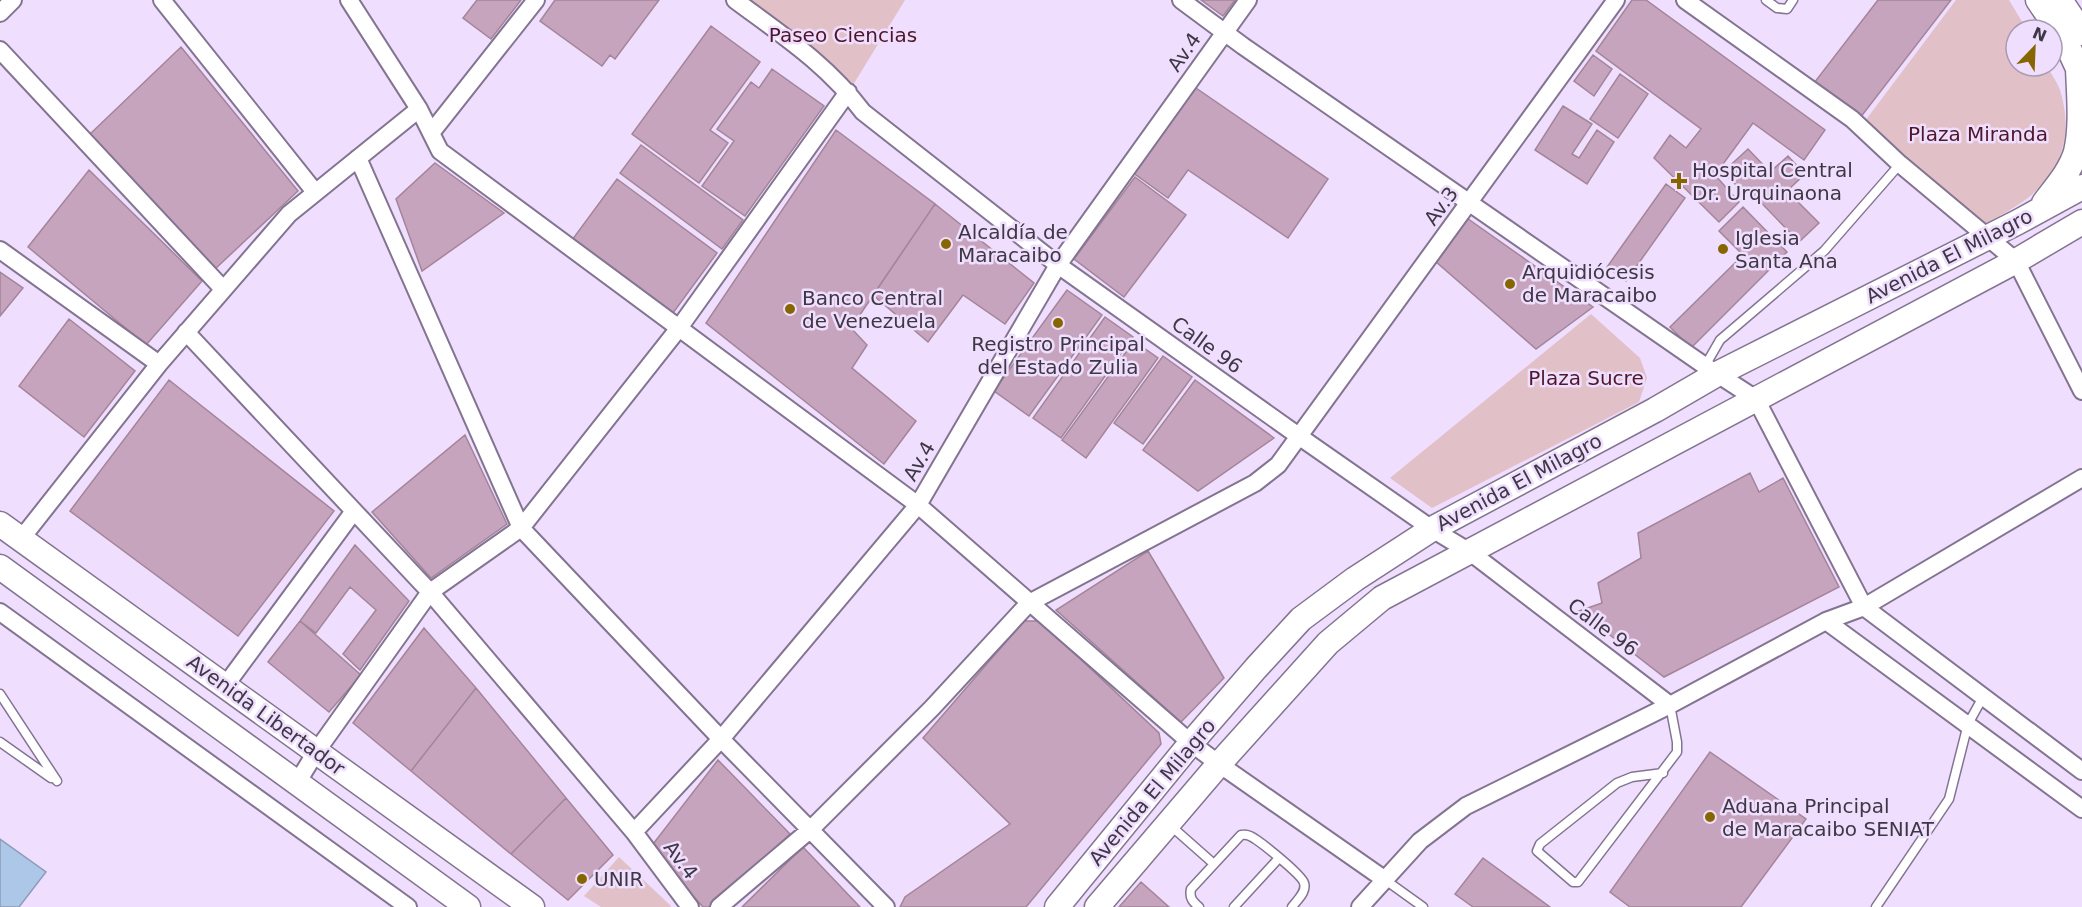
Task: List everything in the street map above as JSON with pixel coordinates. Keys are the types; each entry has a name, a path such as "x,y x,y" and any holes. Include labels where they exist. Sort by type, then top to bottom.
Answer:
{"main road":[{"path":"2036,212 2063,179 2076,152 2080,72 2064,38 2038,0"},
{"path":"2060,0 2082,33"},
{"name":"Avenida El Milagro","path":"1057,907 1191,743 1301,619 1372,567 1432,528 1655,410 1711,370 1986,238 2082,187"},
{"name":"Avenida El Milagro","path":"1097,907 1219,764 1328,643 1382,598 2016,261 2082,222"},
{"name":"Avenida Libertador","path":"0,524 532,907"},
{"name":"Avenida Libertador","path":"0,567 468,907"}],"street":[{"path":"0,13 13,0"},
{"path":"162,0 315,192"},
{"path":"349,0 419,109 440,151 918,505 1191,743 1384,879"},
{"path":"431,133 536,0"},
{"name":"Calle 96","path":"735,0 821,64 848,92 863,112 1058,265 1300,437 1470,552 1670,705"},
{"path":"1181,0 1711,370 1756,399 1864,608 2082,771"},
{"name":"Av.4","path":"690,907 634,832 720,740 918,505 1058,265 1248,0"},
{"name":"Av.3","path":"719,907 811,829 932,708 1029,603 1255,483 1278,465 1616,0"},
{"path":"1685,0 1852,119 1899,164 2016,261 2082,391"},
{"path":"0,50 223,290"},
{"path":"297,783 316,752 430,592 521,528 679,328 848,92"},
{"path":"21,539 159,364 289,214 419,109"},
{"path":"358,158 521,528 720,740 811,829 885,907"},
{"path":"0,250 159,364"},
{"path":"186,332 430,592 634,832"},
{"path":"1360,907 1420,841 1466,806 1670,705 1826,621 1864,608 2082,478"},
{"path":"225,686 354,511"},
{"path":"0,612 408,907"},
{"path":"1826,621 2082,809"}],"lane":[{"path":"1766,0 1777,8 1787,9 1793,0"},
{"path":"1711,370 1720,340 1824,251 1899,164"},
{"path":"0,694 57,781 0,742"},
{"path":"1876,907 1949,799 1968,724 1983,697"},
{"path":"1663,773 1632,777 1617,783 1540,844 1537,851 1573,882 1578,882 1663,773 1677,752 1670,705"},
{"path":"1168,824 1214,864"},
{"path":"1199,907 1192,901 1191,889 1240,835 1252,837 1303,879 1304,892 1292,907"},
{"path":"1234,907 1280,858"},
{"path":"1384,879 1423,907"}],"green space":[{"name":"Paseo Ciencias","path":"736,0 905,0 853,85"},
{"name":"Plaza Miranda","path":"1956,0 2009,0 2020,18 2004,18 2004,78 2054,78 2064,106 2065,135 2062,149 2050,175 2029,197 1970,233 1859,129"},
{"name":"Plaza Sucre","path":"1591,314 1640,358 1647,378 1639,402 1432,508 1390,478"},
{"path":"619,857 671,907 601,907 584,896"}],"water":[{"path":"0,839 46,872 19,907 0,907"}],"building":[{"path":"477,0 521,0 491,39 463,18"},
{"path":"555,0 659,0 615,59 610,55 602,66 540,21"},
{"path":"1201,0 1235,0 1223,16"},
{"path":"1632,0 1646,0 1825,130 1804,160 1753,123 1715,175 1739,202 1719,222 1654,158 1670,135 1686,148 1701,129 1596,51"},
{"path":"1878,0 1951,0 1860,118 1814,83"},
{"path":"711,26 760,62 710,130 728,143 699,183 632,134"},
{"path":"181,47 298,191 214,270 89,135"},
{"path":"1593,55 1612,69 1594,96 1574,81"},
{"path":"772,69 824,106 745,216 702,186 734,141 717,129 751,82 759,88"},
{"path":"1620,74 1648,94 1618,138 1590,119"},
{"path":"1196,88 1328,179 1288,238 1188,170 1168,198 1132,172"},
{"path":"1563,106 1592,124 1572,154 1579,158 1597,130 1614,142 1587,184 1535,150"},
{"name":"Banco Central de Venezuela","path":"836,130 935,204 851,328 867,345 852,368 916,421 884,464 706,323"},
{"path":"641,145 743,220 722,249 620,173"},
{"path":"1748,149 1770,172 1788,156 1805,174 1787,191 1819,223 1799,242 1749,190 1745,194 1723,172"},
{"path":"435,163 504,213 422,271 396,199"},
{"path":"89,170 202,281 146,345 28,247"},
{"path":"1135,177 1186,215 1124,297 1074,259"},
{"path":"617,179 717,253 673,313 572,240"},
{"path":"1666,184 1685,198 1626,281 1607,267"},
{"name":"Alcaldía de Maracaibo","path":"935,204 1034,283 1005,324 963,295 928,342 873,295"},
{"path":"1743,207 1787,252 1691,348 1670,327 1743,255 1719,231"},
{"name":"Arquidiócesis de Maracaibo","path":"1464,216 1593,307 1536,349 1434,260"},
{"path":"0,272 23,288 0,316"},
{"path":"1067,290 1102,315 1029,416 994,391"},
{"path":"1105,317 1133,337 1061,438 1033,418"},
{"path":"69,319 135,371 84,437 19,386"},
{"path":"1134,341 1158,358 1086,458 1062,440"},
{"path":"1163,356 1192,377 1143,444 1114,423"},
{"path":"169,380 334,511 238,636 70,511"},
{"path":"1195,380 1274,438 1198,491 1143,450"},
{"path":"465,435 507,524 431,578 372,512"},
{"path":"1750,473 1759,492 1783,478 1839,587 1664,677 1579,611 1602,603 1598,583 1641,558 1638,533"},
{"path":"355,545 409,601 360,670 343,654 376,610 350,587 316,633 300,621"},
{"path":"1148,551 1224,678 1181,722 1056,610"},
{"path":"300,621 361,675 329,712 268,662"},
{"path":"1024,621 1040,621 1159,733 1161,744 1026,907 900,907 905,897 1010,824 923,738"},
{"path":"424,628 476,688 411,771 353,723"},
{"path":"476,688 566,798 511,854 411,771"},
{"path":"1710,752 1806,819 1741,907 1630,907 1610,892"},
{"path":"718,760 790,834 714,907 703,907 650,848"},
{"name":"UNIR","path":"566,798 613,855 568,900 511,854"},
{"path":"803,847 860,907 742,907"},
{"path":"1483,858 1550,907 1473,907 1455,894"},
{"path":"1141,882 1169,907 1119,907"}],"place":[{"name":"Hospital Central Dr. Urquinaona","path":"1679,181"},
{"name":"Alcaldía de Maracaibo","path":"946,244"},
{"name":"Iglesia Santa Ana","path":"1723,249"},
{"name":"Arquidiócesis de Maracaibo","path":"1510,284"},
{"name":"Banco Central de Venezuela","path":"790,309"},
{"name":"Registro Principal del Estado Zulia","path":"1058,323"},
{"name":"Aduana Principal de Maracaibo SENIAT","path":"1710,817"},
{"name":"UNIR","path":"582,879"}]}
